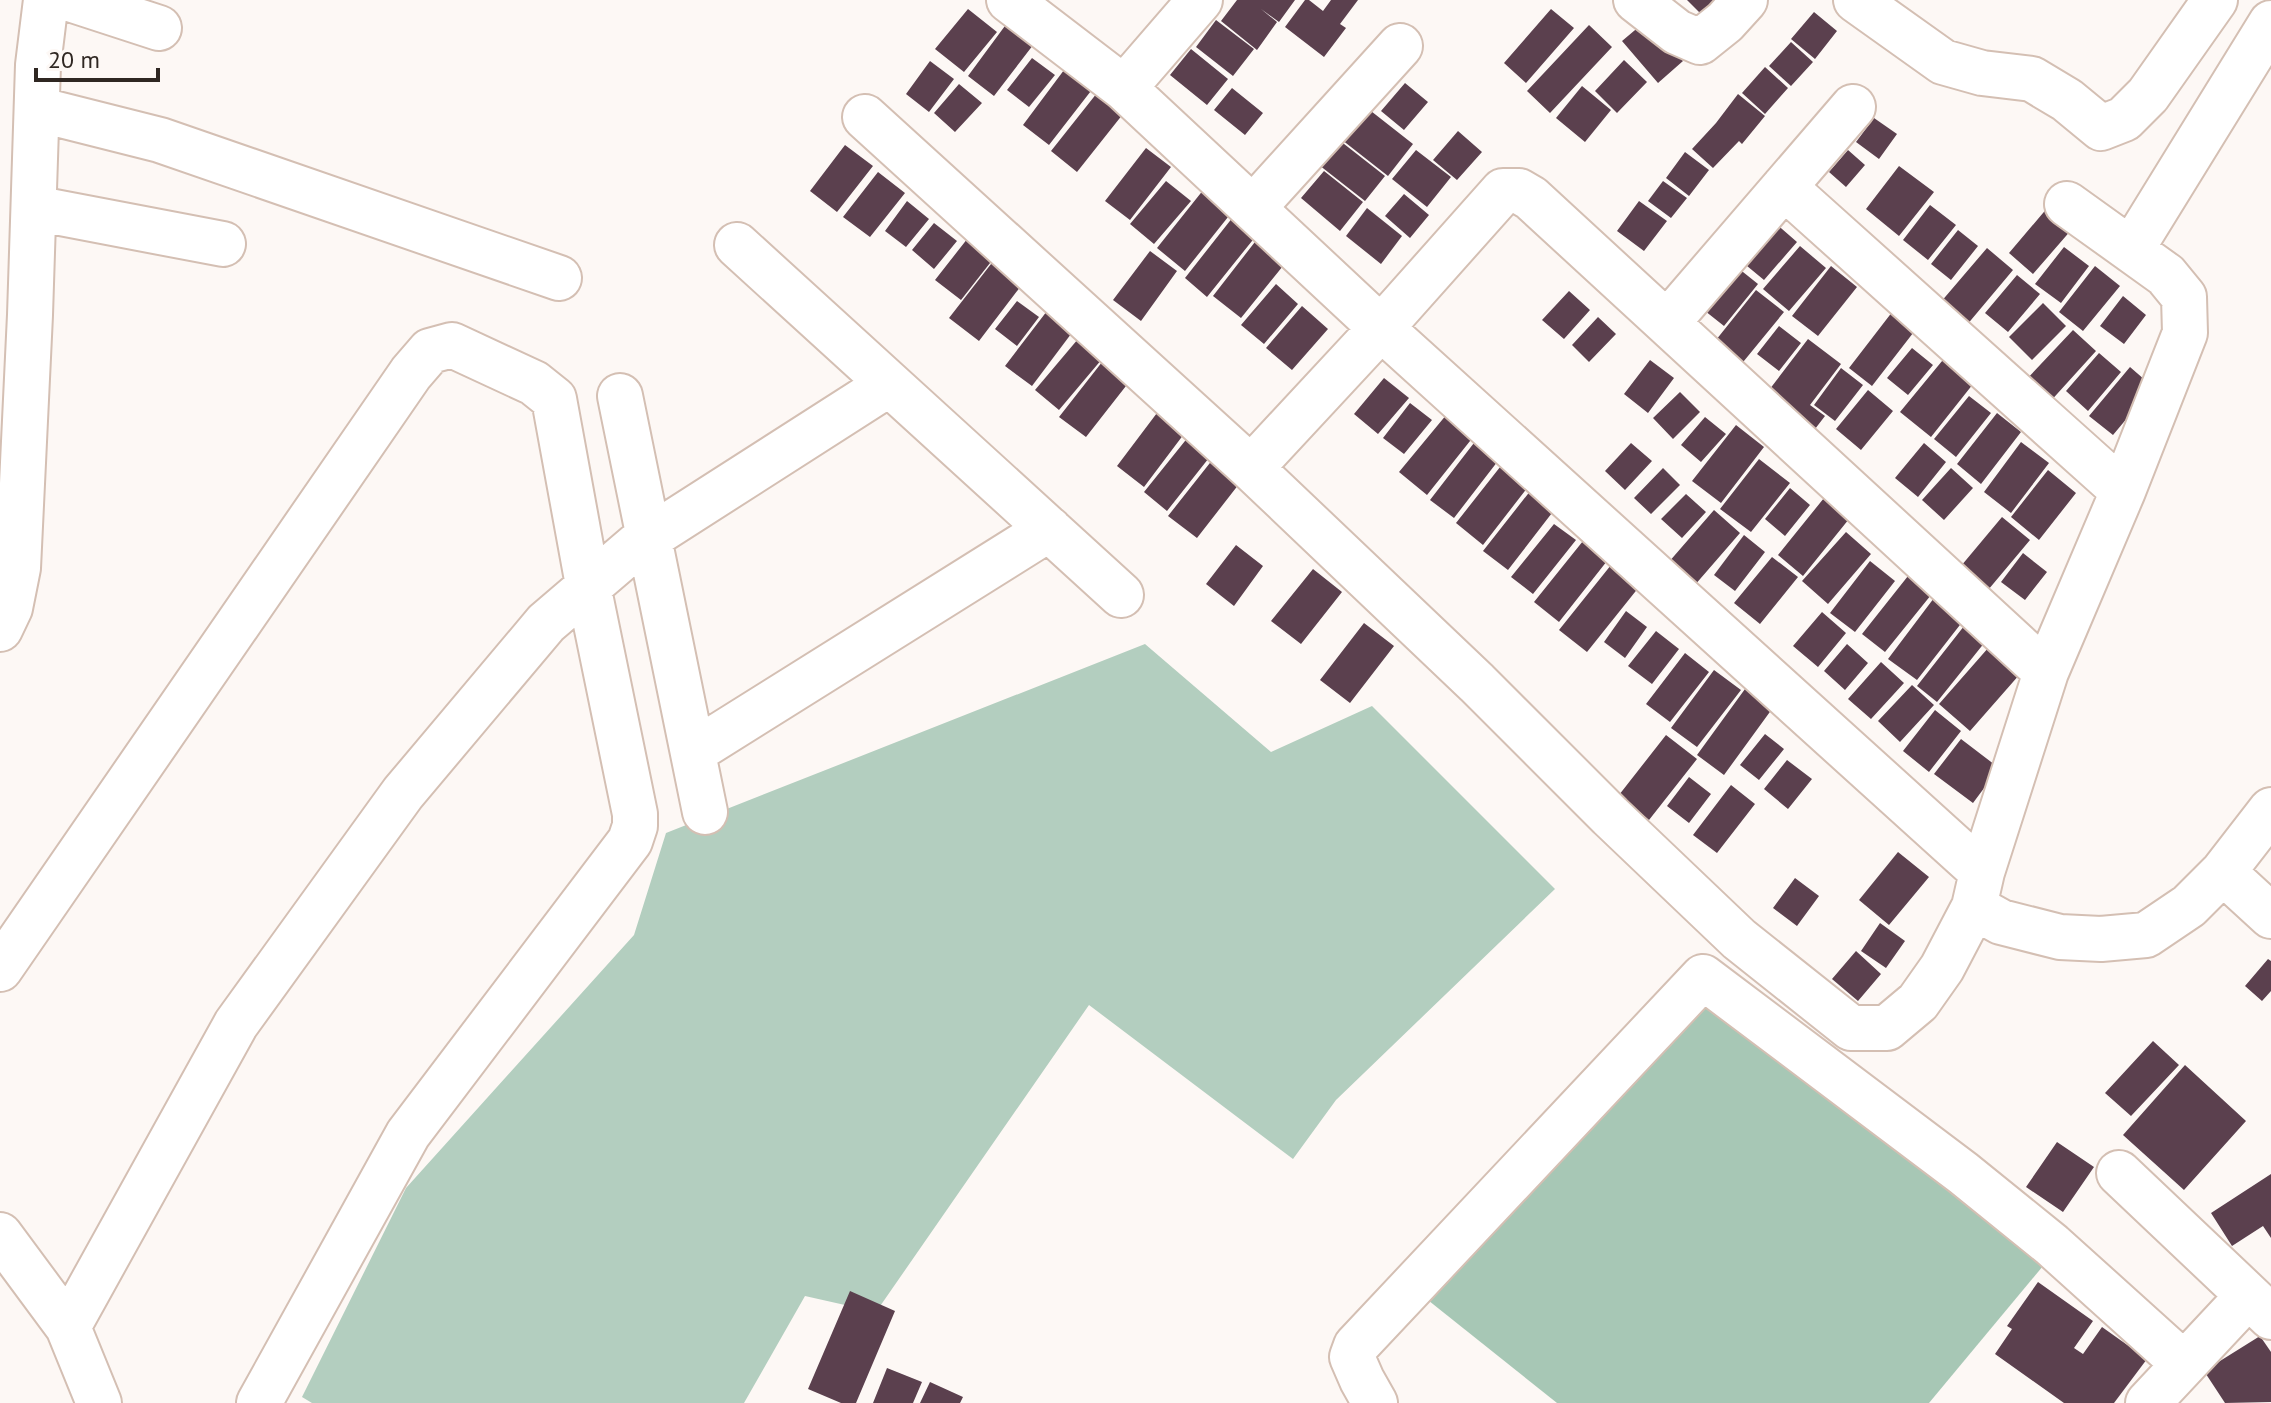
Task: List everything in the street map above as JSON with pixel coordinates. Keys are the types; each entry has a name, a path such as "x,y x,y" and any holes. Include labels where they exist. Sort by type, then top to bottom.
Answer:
{"street":[{"path":"0,629 10,608 18,568 38,65 46,0"},
{"path":"73,0 159,28"},
{"path":"1009,0 1124,88 1978,889 2001,922 2060,937 2101,939 2146,935 2189,906 2223,872 2271,810"},
{"path":"1124,88 1200,0"},
{"path":"1636,0 1677,32 1700,42 1725,22 1745,0"},
{"path":"1856,0 1943,62 1982,73 2032,79 2067,100 2101,128 2124,119 2148,95 2215,0"},
{"path":"2131,250 2271,23"},
{"path":"1253,208 1400,46"},
{"path":"1667,323 1853,107"},
{"path":"37,109 160,140 559,278"},
{"path":"865,117 1251,468 1739,939 1851,1028 1887,1028 1918,1002 1942,968 1978,889 2046,672 2123,491 2185,333 2184,297 2166,275 2067,204"},
{"path":"1784,187 2123,491"},
{"path":"1251,468 1503,191 1519,191 1531,198 2046,672"},
{"path":"34,208 223,244"},
{"path":"737,245 1121,595"},
{"path":"0,969 411,373 430,351 452,345 534,383 554,399 693,752 705,812"},
{"path":"68,1327 236,1024 403,793 546,623 619,560 889,384"},
{"path":"259,1403 408,1134 630,841 635,814 619,560 620,396"},
{"path":"693,752 1049,529"},
{"path":"2223,872 2271,916"},
{"path":"1375,1403 1352,1357 1356,1346 1703,977 1963,1173 2041,1236 2184,1364"},
{"path":"2119,1173 2260,1306 2184,1364 2148,1403"},
{"path":"0,1235 68,1327 99,1403"}],"green space":[{"path":"1145,644 1271,752 1372,706 1555,889 1336,1100 1293,1159 1089,1005 876,1312 805,1296 744,1403 312,1403 302,1397 406,1188 634,935 666,833"},
{"path":"1682,978 2048,1260 1929,1403 1557,1403 1404,1281"}],"building":[{"path":"1237,0 1295,0 1279,22 1261,9 1277,22 1257,50 1221,21"},
{"path":"1305,0 1323,11 1331,0 1358,0 1340,24 1346,28 1324,57 1285,27"},
{"path":"1687,0 1727,0 1707,20"},
{"path":"968,9 997,32 964,72 935,49"},
{"path":"1551,9 1574,28 1526,83 1504,63"},
{"path":"1814,12 1837,31 1815,59 1791,39"},
{"path":"1013,15 1040,36 994,96 968,76"},
{"path":"1216,20 1254,49 1233,76 1196,47"},
{"path":"1647,20 1683,61 1658,83 1622,41"},
{"path":"1589,25 1612,47 1550,113 1527,91"},
{"path":"1791,42 1813,62 1791,86 1769,66"},
{"path":"1191,49 1228,79 1207,105 1170,75"},
{"path":"1032,58 1055,75 1029,107 1007,90"},
{"path":"1624,60 1647,82 1617,113 1595,91"},
{"path":"930,61 954,79 929,112 906,94"},
{"path":"1067,66 1094,87 1049,145 1023,125"},
{"path":"1765,67 1788,88 1765,114 1742,93"},
{"path":"1405,83 1428,102 1404,130 1381,111"},
{"path":"959,84 982,103 955,132 934,113"},
{"path":"1582,86 1611,110 1585,142 1556,118"},
{"path":"1232,88 1263,113 1245,135 1214,110"},
{"path":"1097,93 1123,114 1077,172 1051,151"},
{"path":"1738,94 1765,116 1742,144 1739,141 1713,168 1692,149"},
{"path":"1362,104 1413,144 1388,176 1337,136"},
{"path":"1874,118 1897,134 1879,159 1856,142"},
{"path":"1458,131 1482,152 1457,180 1433,160"},
{"path":"1339,140 1385,176 1365,201 1319,165"},
{"path":"845,145 873,166 837,212 810,191"},
{"path":"1146,148 1171,167 1130,220 1105,201"},
{"path":"1416,150 1451,177 1427,207 1392,179"},
{"path":"1848,150 1865,165 1846,187 1829,172"},
{"path":"1685,152 1709,170 1689,196 1666,178"},
{"path":"1899,166 1934,192 1899,236 1866,209"},
{"path":"1324,171 1363,202 1340,231 1301,198"},
{"path":"878,172 905,193 870,237 843,217"},
{"path":"1166,181 1191,201 1154,244 1130,224"},
{"path":"1663,181 1687,198 1671,218 1648,201"},
{"path":"1204,189 1232,212 1185,271 1157,248"},
{"path":"1404,194 1429,215 1410,238 1385,216"},
{"path":"2054,200 2079,221 2033,274 2009,253"},
{"path":"907,201 929,219 906,247 885,231"},
{"path":"1639,201 1667,221 1644,251 1617,231"},
{"path":"1930,205 1956,225 1928,260 1903,240"},
{"path":"1367,208 1402,236 1381,264 1346,236"},
{"path":"1233,217 1256,236 1207,297 1185,278"},
{"path":"1774,222 1797,242 1764,280 1741,261"},
{"path":"934,223 957,241 934,269 912,250"},
{"path":"975,229 1001,249 961,300 935,280"},
{"path":"1958,230 1978,246 1951,280 1931,264"},
{"path":"1258,238 1287,261 1241,318 1213,296"},
{"path":"1800,246 1826,268 1789,311 1763,289"},
{"path":"2064,247 2089,266 2061,303 2035,284"},
{"path":"1987,248 2013,270 1966,326 1940,303"},
{"path":"1150,251 1177,271 1141,321 1113,300"},
{"path":"998,255 1027,278 979,341 949,318"},
{"path":"1733,264 1758,284 1724,326 1700,307"},
{"path":"1831,266 1857,287 1818,336 1792,316"},
{"path":"2095,266 2120,286 2083,331 2059,312"},
{"path":"2017,275 2040,294 2008,332 1985,313"},
{"path":"1276,284 1298,304 1264,344 1241,325"},
{"path":"1756,290 1784,312 1739,367 1712,345"},
{"path":"1569,291 1590,310 1564,339 1542,320"},
{"path":"2123,296 2146,315 2124,344 2100,326"},
{"path":"1017,301 1039,317 1017,346 995,329"},
{"path":"2043,303 2066,326 2032,360 2009,337"},
{"path":"1302,306 1328,329 1292,370 1266,348"},
{"path":"1896,307 1920,324 1872,386 1849,368"},
{"path":"1047,311 1074,330 1032,386 1005,366"},
{"path":"1598,317 1616,334 1589,362 1572,345"},
{"path":"1089,326 1113,346 1059,410 1035,390"},
{"path":"1779,326 1801,343 1779,371 1757,354"},
{"path":"2073,330 2096,351 2048,404 2024,382"},
{"path":"1808,339 1841,364 1810,405 1825,416 1815,429 1766,394"},
{"path":"1912,348 1933,365 1908,395 1887,378"},
{"path":"2099,353 2121,372 2088,411 2066,391"},
{"path":"1947,355 1977,379 1931,437 1900,412"},
{"path":"1106,357 1133,377 1086,437 1059,417"},
{"path":"1650,360 1674,378 1648,413 1624,394"},
{"path":"2130,367 2153,387 2113,435 2089,416"},
{"path":"1841,368 1863,385 1835,421 1814,405"},
{"path":"1384,378 1409,398 1378,434 1354,414"},
{"path":"1868,390 1893,411 1861,450 1836,429"},
{"path":"1680,392 1700,412 1673,439 1653,418"},
{"path":"1969,396 1991,413 1956,457 1934,439"},
{"path":"1410,403 1432,420 1404,454 1383,438"},
{"path":"1163,405 1190,426 1144,487 1117,466"},
{"path":"1997,413 2021,432 1981,484 1957,464"},
{"path":"1447,414 1474,436 1427,495 1399,472"},
{"path":"1705,417 1726,434 1701,462 1681,445"},
{"path":"1736,425 1764,447 1721,503 1692,481"},
{"path":"1193,431 1216,449 1167,511 1144,492"},
{"path":"1477,439 1501,457 1454,518 1430,500"},
{"path":"2021,442 2049,463 2011,513 1984,492"},
{"path":"1631,443 1652,461 1625,490 1605,471"},
{"path":"1924,443 1946,462 1918,497 1895,478"},
{"path":"1217,454 1246,475 1197,538 1168,516"},
{"path":"1759,459 1790,483 1751,532 1720,509"},
{"path":"1504,462 1531,483 1483,545 1456,523"},
{"path":"1663,468 1680,485 1651,514 1634,498"},
{"path":"1951,468 1973,488 1944,520 1922,500"},
{"path":"2048,470 2076,493 2039,540 2011,517"},
{"path":"1790,488 1810,505 1785,536 1765,519"},
{"path":"1531,490 1555,509 1508,570 1483,551"},
{"path":"1686,494 1706,512 1682,538 1661,519"},
{"path":"1824,498 1849,519 1803,576 1778,555"},
{"path":"1714,510 1740,533 1694,586 1668,563"},
{"path":"2002,517 2030,540 1983,596 1956,572"},
{"path":"1554,524 1576,540 1533,594 1511,577"},
{"path":"1846,532 1871,554 1828,604 1802,581"},
{"path":"1744,535 1765,552 1735,591 1714,575"},
{"path":"1583,541 1607,561 1559,622 1534,602"},
{"path":"1236,545 1263,566 1234,606 1206,584"},
{"path":"2023,553 2047,572 2025,600 2001,582"},
{"path":"1772,557 1798,577 1760,624 1734,603"},
{"path":"1870,561 1895,581 1855,632 1830,613"},
{"path":"1611,565 1639,587 1587,652 1559,630"},
{"path":"1313,569 1342,592 1301,644 1271,621"},
{"path":"1908,576 1931,595 1885,652 1862,634"},
{"path":"1934,598 1963,621 1917,680 1888,659"},
{"path":"1626,611 1647,627 1625,658 1604,642"},
{"path":"1822,612 1846,633 1818,667 1793,646"},
{"path":"1968,621 1989,637 1937,702 1917,686"},
{"path":"1364,623 1394,646 1350,703 1320,680"},
{"path":"1656,631 1679,649 1652,684 1628,666"},
{"path":"1847,644 1868,663 1845,690 1824,671"},
{"path":"1989,647 2020,674 1970,731 1939,704"},
{"path":"1685,653 1709,672 1670,722 1646,704"},
{"path":"1881,662 1904,683 1871,719 1848,699"},
{"path":"1714,670 1741,690 1697,747 1671,728"},
{"path":"1912,685 1934,705 1900,742 1878,721"},
{"path":"1745,689 1772,709 1724,775 1697,755"},
{"path":"1935,710 1961,731 1929,772 1903,751"},
{"path":"1765,734 1784,749 1759,780 1740,765"},
{"path":"1666,735 1697,759 1649,820 1619,795"},
{"path":"1961,739 1999,768 1973,803 1934,774"},
{"path":"1787,760 1812,779 1788,809 1764,789"},
{"path":"1689,777 1711,794 1689,823 1667,806"},
{"path":"1731,785 1755,804 1717,853 1693,835"},
{"path":"1898,852 1929,877 1889,925 1859,900"},
{"path":"1795,878 1819,896 1797,926 1773,908"},
{"path":"1880,923 1905,941 1886,968 1861,951"},
{"path":"1856,951 1881,974 1858,1001 1832,979"},
{"path":"2268,959 2271,961 2271,991 2262,1001 2245,986"},
{"path":"2153,1041 2179,1065 2131,1116 2105,1093"},
{"path":"2185,1065 2246,1121 2184,1190 2123,1135"},
{"path":"2057,1142 2094,1167 2063,1212 2026,1187"},
{"path":"2271,1174 2271,1238 2263,1226 2232,1246 2211,1213"},
{"path":"2038,1282 2093,1321 2074,1348 2083,1354 2102,1327 2147,1359 2114,1403 2064,1403 1995,1354 2012,1329 2007,1326"},
{"path":"850,1291 895,1311 856,1403 841,1403 808,1389"},
{"path":"2260,1336 2271,1352 2271,1402 2225,1403 2204,1371"},
{"path":"887,1368 922,1382 913,1403 873,1403"},
{"path":"930,1382 963,1397 960,1403 920,1403"}]}
